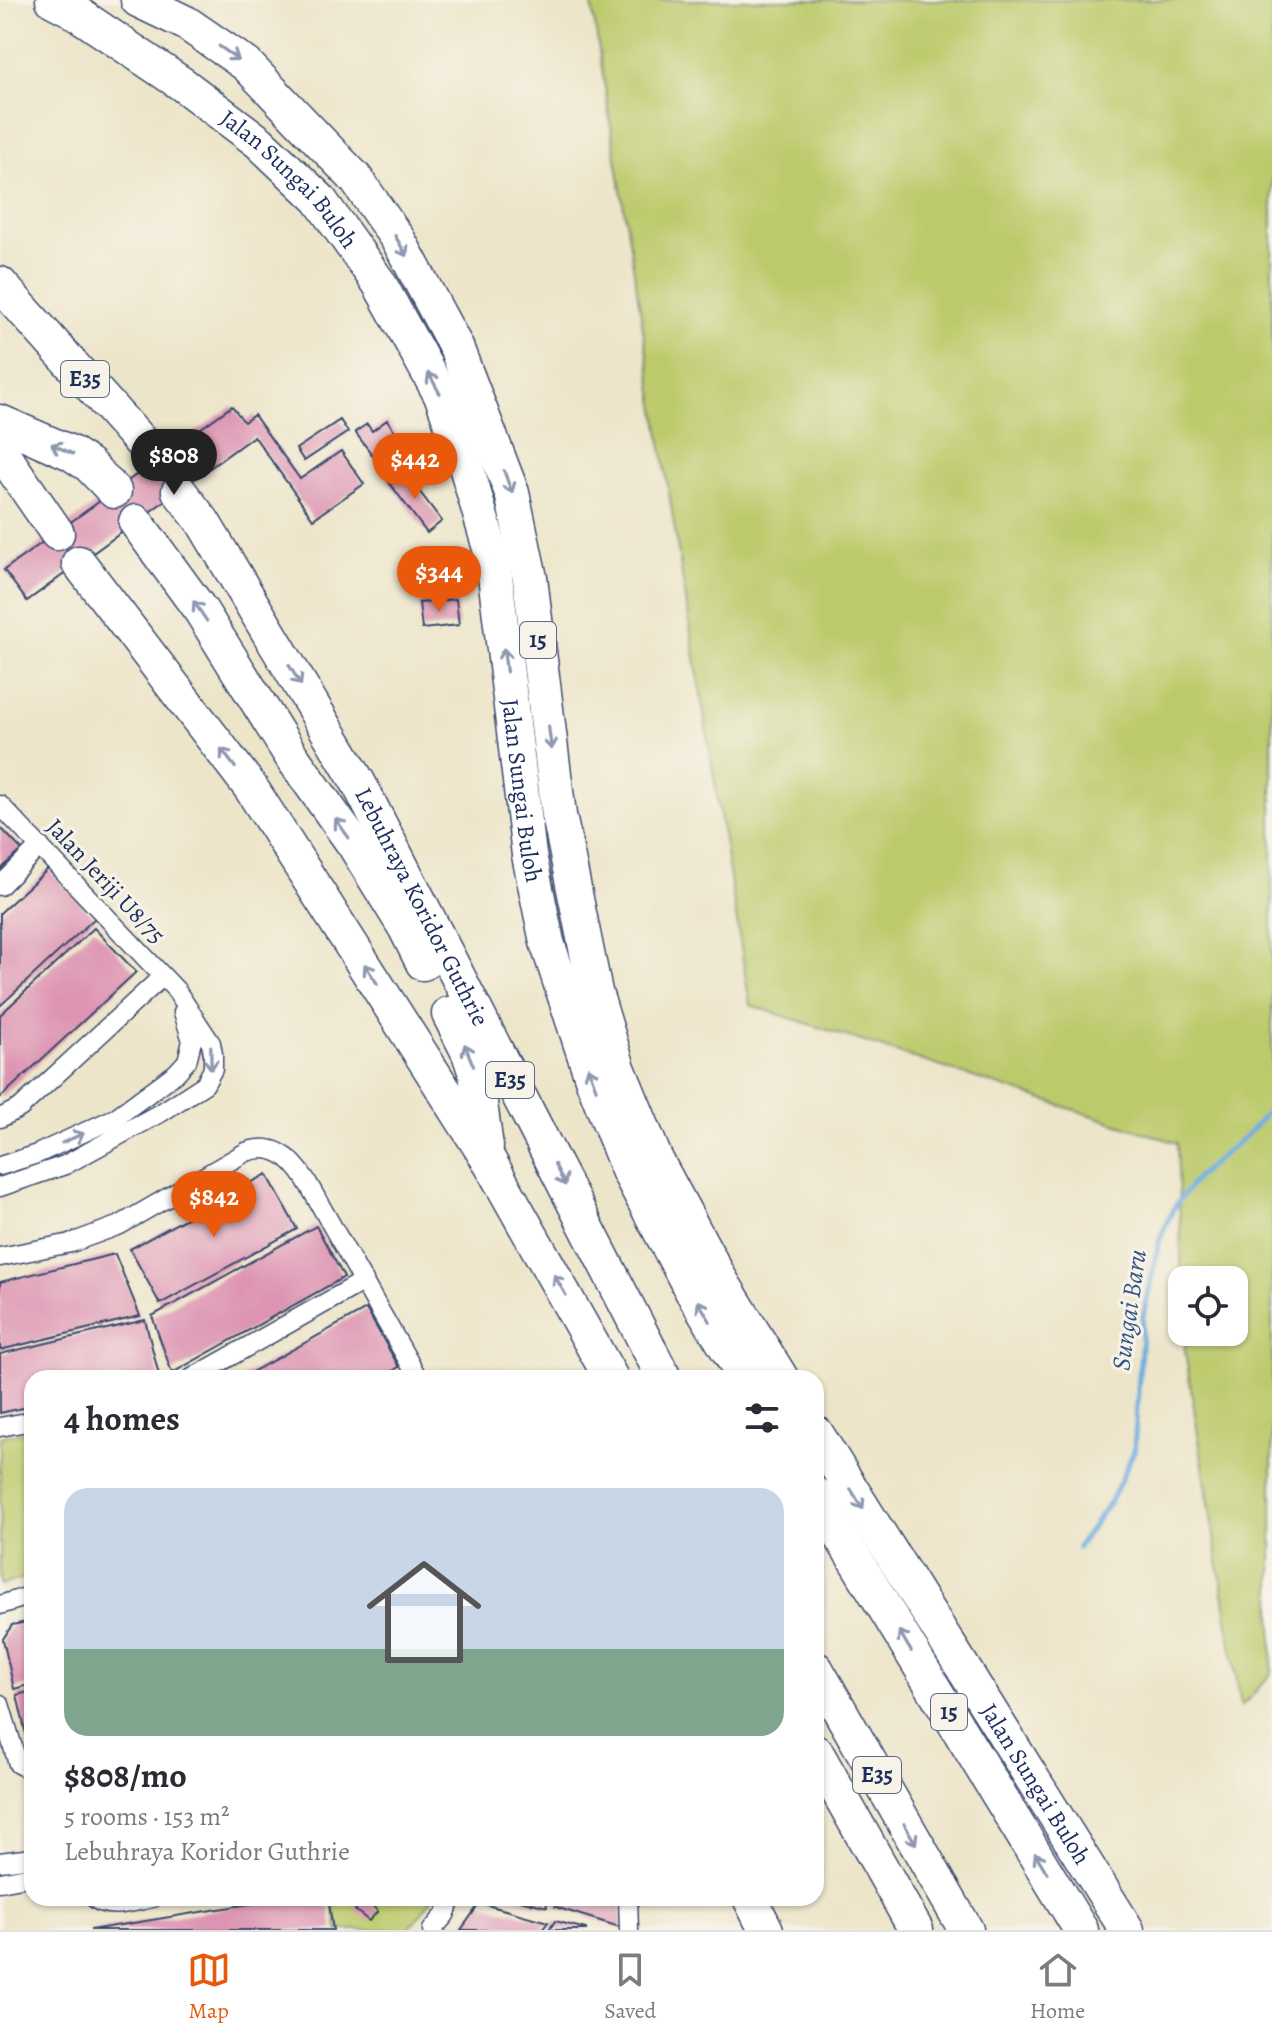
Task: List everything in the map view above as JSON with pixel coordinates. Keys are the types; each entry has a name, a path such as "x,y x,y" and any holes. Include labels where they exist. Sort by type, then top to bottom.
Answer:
{"highway":[{"name":"Jalan Sungai Buloh","path":"53,0 193,92 259,142 319,199 379,283 442,397 493,559 529,855 547,942 593,1081 628,1170 692,1291 740,1370"},
{"name":"Jalan Sungai Buloh","path":"138,0 186,23 247,65 356,179 399,241 456,347 512,493 530,578 559,815 595,992 618,1068 655,1158 720,1279 776,1370"},
{"path":"149,0 186,23"},
{"name":"E35","path":"0,284 157,460"},
{"path":"0,422 71,453 89,465 114,491"},
{"path":"0,450 57,533"},
{"name":"Lebuhraya Koridor Guthrie","path":"179,491 203,522 358,782 660,1370"},
{"path":"136,522 201,611 292,757 355,846 405,927 469,1053 476,1074 488,1159"},
{"name":"E35","path":"79,563 251,788 488,1159 607,1370"},
{"name":"Jalan Sungai Buloh","path":"824,1446 1127,1930"},
{"name":"Jalan Sungai Buloh","path":"824,1508 1081,1930"},
{"name":"E35","path":"824,1683 966,1930"},
{"name":"E35","path":"824,1766 916,1930"},
{"path":"754,1906 766,1930"}],"street":[{"name":"Jalan Jeriji U8/75","path":"0,805 176,990 211,1043 213,1069 205,1084 162,1112 65,1165 0,1187"},
{"path":"0,886 40,846"},
{"path":"0,1118 20,1108 163,976"},
{"name":"Jalan Jeriji U8/75","path":"0,1166 37,1154 115,1118 176,1073 187,1061 192,1041 176,990"},
{"path":"0,1257 71,1243 98,1234 129,1220 246,1152 267,1148 282,1153 299,1169 414,1370"},
{"path":"206,1370 364,1281"},
{"path":"0,1427 24,1422"},
{"path":"0,1605 24,1598"},
{"path":"0,1704 18,1764 24,1767"},
{"path":"0,1862 24,1859"},
{"path":"0,1882 24,1878"},
{"path":"432,1930 449,1906"},
{"path":"628,1906 629,1930"}],"green space":[{"path":"591,0 1272,0 1272,1673 1241,1707 1185,1346 1248,1346 1248,1266 1181,1266 1177,1143 750,1005"},
{"path":"24,1432 24,1578 0,1585 0,1437"},
{"path":"334,1906 427,1906 408,1930 338,1930"}],"building":[{"path":"232,406 244,422 254,415 300,479 341,451 364,484 313,519 254,436 27,601 4,570"},
{"path":"340,420 348,432 304,461 296,449"},
{"path":"387,420 402,441 388,451 395,460 383,469 355,432 367,424 372,431"},
{"path":"403,470 442,521 427,533 388,481"},
{"path":"418,567 447,572 443,594 414,588"},
{"path":"456,599 459,625 422,629 419,603"},
{"path":"0,827 22,850 0,870"},
{"path":"48,869 95,918 0,1006 0,913"},
{"path":"94,928 136,972 0,1098 0,1015"},
{"path":"267,1174 297,1229 160,1304 130,1249"},
{"path":"316,1226 344,1277 177,1370 171,1370 152,1316"},
{"path":"115,1254 140,1316 0,1350 0,1282"},
{"path":"366,1309 399,1367 394,1370 255,1370"},
{"path":"145,1320 158,1370 24,1370 24,1408 0,1413 0,1354"},
{"path":"24,1623 24,1686 14,1689 3,1639 12,1625"},
{"path":"24,1693 24,1725 17,1695"},
{"path":"238,1906 329,1906 333,1930 90,1930"},
{"path":"358,1906 372,1906 378,1911 369,1921 355,1910"},
{"path":"478,1906 491,1906 548,1922 542,1930 461,1930"},
{"path":"620,1906 623,1928 555,1907"},
{"path":"555,1921 586,1929 586,1930 549,1930"}],"waterway":[{"name":"Sungai Baru","path":"1078,1547 1113,1497 1134,1451 1143,1317 1159,1241 1173,1209 1197,1177 1249,1133 1272,1106"}]}
